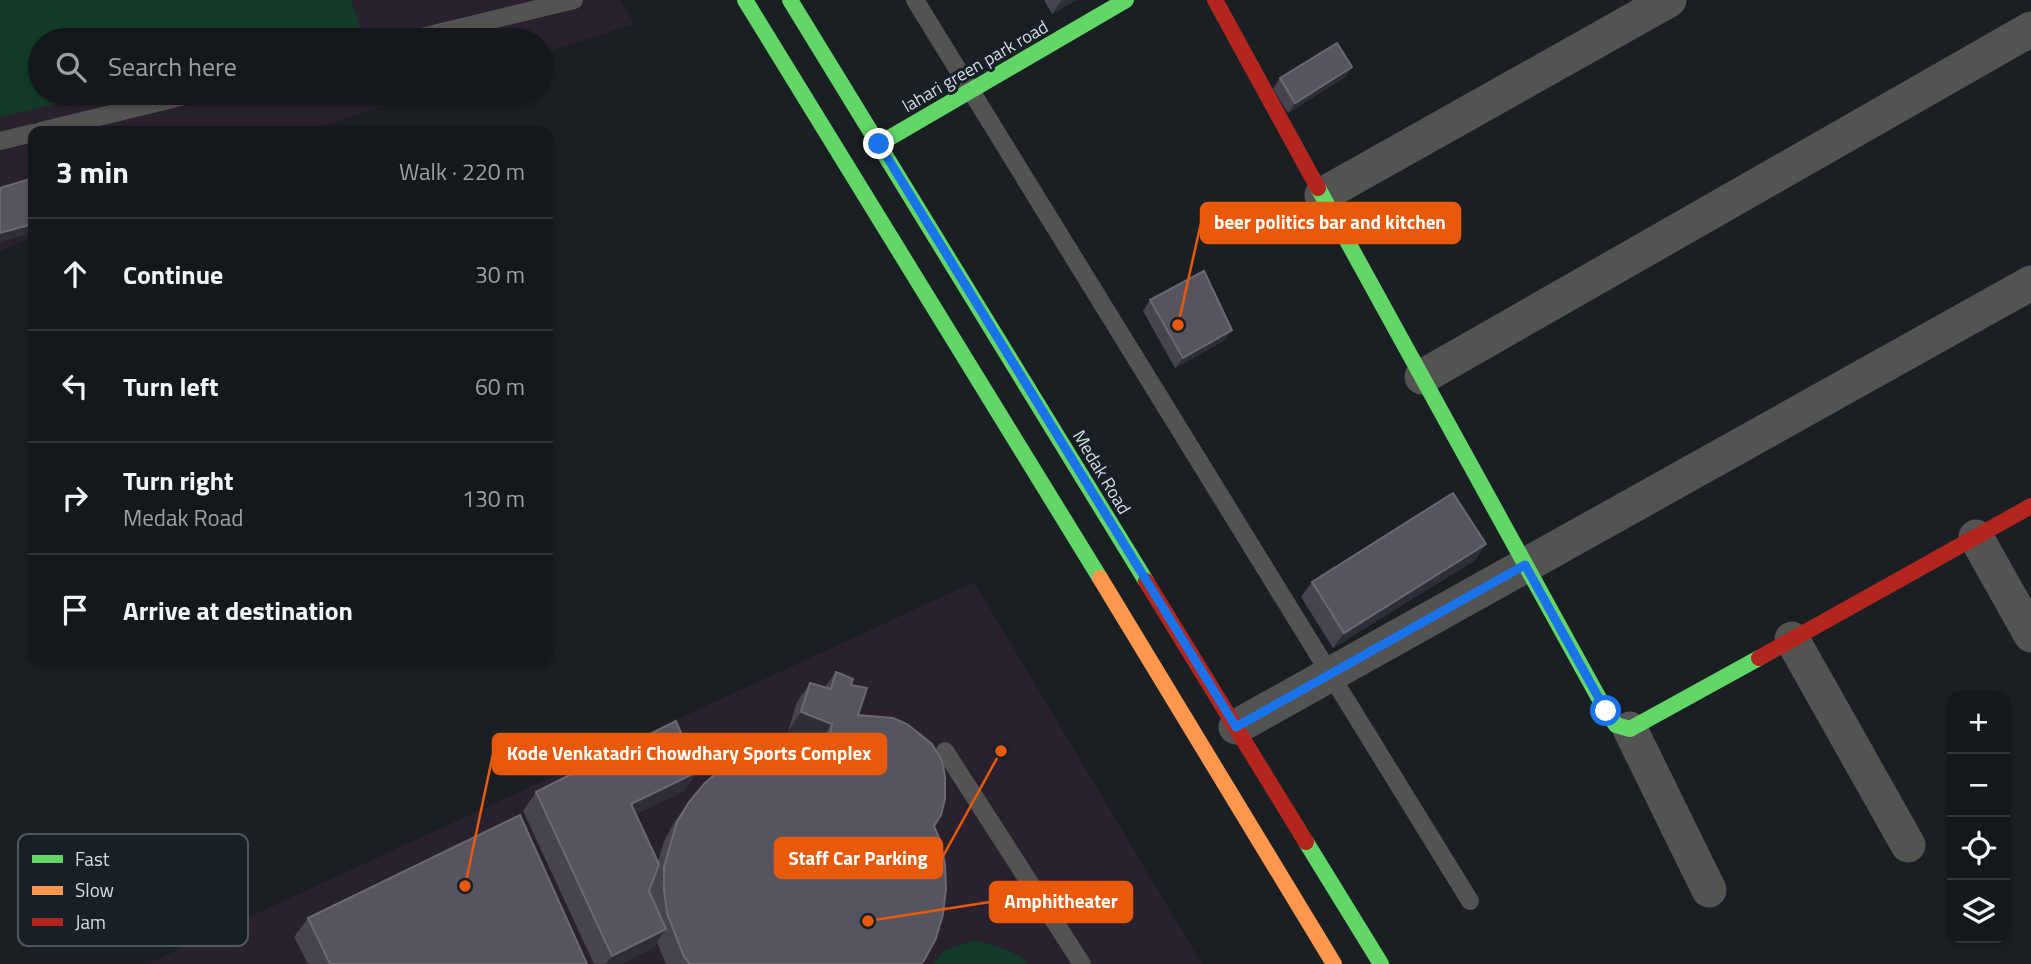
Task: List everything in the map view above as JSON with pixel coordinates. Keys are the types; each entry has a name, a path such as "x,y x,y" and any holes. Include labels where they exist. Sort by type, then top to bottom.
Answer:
{"main road":[{"path":"745,0 1334,964"},
{"name":"Medak Road","path":"790,0 1381,964"},
{"name":"lahari green park road","path":"879,144 1126,0"},
{"path":"1215,0 1525,565 1616,725 1630,729 2031,506"}],"street":[{"path":"1322,195 1669,0"},
{"path":"1422,377 2031,29"},
{"path":"1236,727 2031,283"},
{"path":"1976,537 2031,635"},
{"path":"1792,639 1908,845"},
{"path":"1630,729 1709,890"}],"lane":[{"path":"453,28 541,4 574,0"},
{"path":"915,0 1469,901"},
{"path":"62,126 148,105"},
{"path":"0,141 28,134"},
{"path":"945,751 1082,964"}],"shaded area":[{"path":"0,0 620,0 634,24 553,50 553,28 28,28 28,105 387,105 322,126 28,126 28,239 0,251"},
{"path":"974,582 1202,964 147,964 186,946 248,946 248,917"}],"green space":[{"path":"0,0 351,0 361,28 28,28 28,105 52,105 0,117"},
{"path":"975,940 1010,951 1028,964 933,964 943,951"}],"building":[{"path":"1337,43 1352,67 1295,103 1280,78"},
{"path":"28,180 28,225 0,233 0,188"},
{"path":"1204,271 1232,330 1183,358 1150,300"},
{"path":"1453,493 1486,544 1344,633 1312,582"},
{"path":"836,672 853,679 851,685 867,688 858,715 893,718 907,724 932,744 942,761 945,799 941,815 934,826 945,864 946,889 936,938 921,964 690,964 684,957 667,913 664,890 664,867 677,822 704,784 741,756 763,747 785,743 828,744 832,724 801,712 810,683 831,689"},
{"path":"676,721 697,772 631,804 659,864 649,891 666,929 612,956 536,792"},
{"path":"520,815 587,964 330,964 308,918"}],"traffic: fast":[{"path":"745,0 1100,578"},
{"path":"790,0 1146,581"},
{"path":"879,144 1126,0"},
{"path":"1318,188 1616,725 1630,729 1759,658"},
{"path":"1306,842 1381,964"}],"traffic: slow":[{"path":"1100,578 1334,964"}],"traffic: jam":[{"path":"1215,0 1318,188"},
{"path":"1759,658 2031,506"},
{"path":"1146,581 1306,842"}],"place":[{"name":"beer politics bar and kitchen","path":"1178,325"},
{"name":"Staff Car Parking","path":"1001,751"},
{"name":"Kode Venkatadri Chowdhary Sports Complex","path":"465,886"},
{"name":"Amphitheater","path":"868,921"}],"route":[{"path":"879,144 1236,727 1525,565 1606,711"}]}
